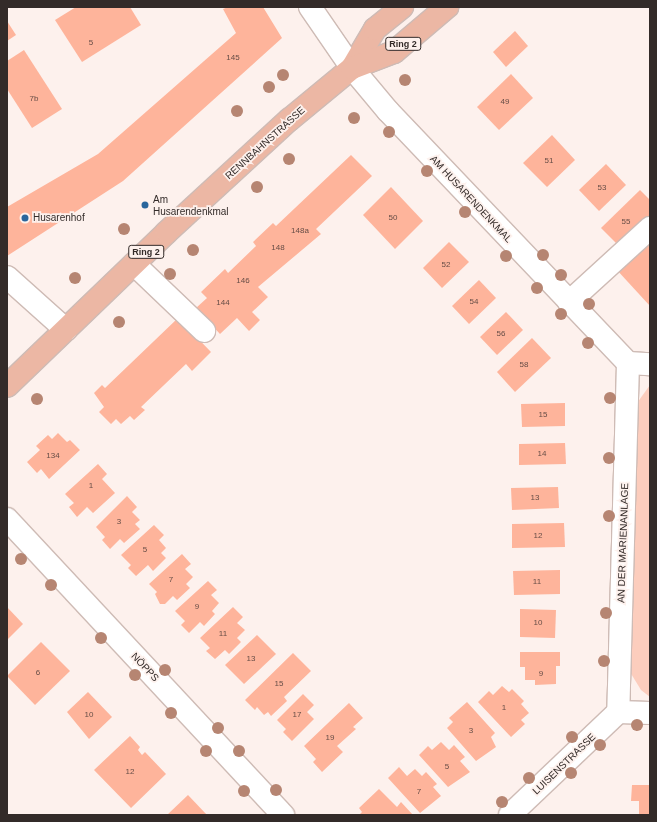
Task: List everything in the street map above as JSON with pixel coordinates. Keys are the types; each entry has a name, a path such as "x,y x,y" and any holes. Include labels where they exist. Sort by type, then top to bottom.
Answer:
{"main road":[{"name":"RENNBAHNSTRASSE","path":"352,68 375,29 402,7"},
{"name":"RENNBAHNSTRASSE","path":"7,386 134,264 289,120 352,68 394,52 447,7"}],"street":[{"name":"AM HUSARENDENKMAL","path":"310,7 352,68 388,111 628,364"},
{"path":"569,302 650,228"},
{"path":"134,264 204,331"},
{"path":"7,277 66,330"},
{"path":"628,364 650,364"},
{"name":"AN DER MARIENANLAGE","path":"618,712 628,364"},
{"name":"NÖPPS","path":"7,519 283,815"},
{"path":"618,712 650,713"},
{"name":"LUISENSTRASSE","path":"510,815 618,712"}],"shaded area":[{"path":"650,385 650,697 641,690 630,672 637,403"}],"building":[{"path":"76,7 130,7 141,25 82,62 55,20"},
{"path":"228,7 263,7 282,38 123,181 7,256 7,207 98,154 236,33 223,9"},
{"path":"7,21 16,35 7,41"},
{"path":"515,31 528,46 506,67 493,52"},
{"path":"24,50 62,109 32,128 7,89 7,61"},
{"path":"511,74 533,98 499,130 477,107"},
{"path":"552,135 575,160 547,187 523,163"},
{"path":"351,155 372,176 316,229 321,234 258,287 268,297 252,312 260,320 249,331 237,318 220,334 196,308 207,298 201,292 225,269 228,273 256,246 253,242 273,223 276,226"},
{"path":"606,164 626,185 599,211 579,190"},
{"path":"391,187 423,221 395,249 363,215"},
{"path":"640,190 650,200 650,216 619,246 601,228"},
{"path":"650,237 650,306 616,269"},
{"path":"449,242 469,262 442,288 423,268"},
{"path":"479,280 496,298 469,324 452,306"},
{"path":"506,312 523,330 497,355 480,337"},
{"path":"178,318 211,352 192,371 186,364 141,407 145,410 134,420 130,416 121,424 116,419 111,424 99,412 104,407 94,393 102,385 105,388"},
{"path":"532,338 551,358 515,392 497,372"},
{"path":"565,403 565,426 522,427 521,404"},
{"path":"58,433 67,442 70,440 80,450 49,479 41,469 37,473 27,462 40,450 36,446 48,435 52,439"},
{"path":"565,443 566,464 519,465 519,444"},
{"path":"98,464 107,474 102,479 115,493 93,513 87,507 77,517 69,507 74,503 65,494"},
{"path":"558,487 559,508 512,510 511,488"},
{"path":"127,496 137,507 132,512 140,520 135,524 140,529 124,543 120,539 110,549 102,540 105,537 96,527"},
{"path":"564,523 565,547 512,548 512,524"},
{"path":"154,525 164,535 159,540 166,548 161,553 166,558 153,571 148,565 136,576 128,568 131,565 121,555"},
{"path":"182,554 191,564 185,569 193,577 186,584 190,588 177,600 173,596 165,604 160,604 155,594 157,592 149,584"},
{"path":"560,570 560,594 514,595 513,571"},
{"path":"208,581 217,590 211,595 219,603 212,611 215,614 204,626 200,622 189,633 181,625 185,621 175,611"},
{"path":"7,607 23,624 7,640"},
{"path":"233,607 243,617 237,623 245,630 237,638 241,642 229,654 225,650 215,659 206,651 210,648 200,638"},
{"path":"520,609 556,610 555,638 520,637"},
{"path":"257,635 276,654 244,684 225,665"},
{"path":"41,642 70,671 35,705 7,676"},
{"path":"520,652 560,652 560,666 556,666 556,684 535,685 535,680 525,680 525,667 520,667"},
{"path":"293,653 311,671 284,697 287,701 271,716 268,712 264,715 257,707 255,710 245,700"},
{"path":"502,686 509,692 512,689 524,701 521,704 529,713 521,720 525,724 511,737 478,702 489,691 493,695"},
{"path":"88,692 112,717 89,739 67,712"},
{"path":"303,694 314,705 307,712 314,719 292,741 283,732 286,729 277,720"},
{"path":"467,702 495,733 491,737 496,747 476,761 447,728 453,722 449,718"},
{"path":"349,703 363,718 353,727 356,729 337,746 343,752 322,772 313,762 316,759 304,746"},
{"path":"130,736 140,747 138,750 142,755 145,752 166,774 131,808 94,770"},
{"path":"441,742 449,750 454,745 465,757 460,761 470,772 448,787 419,755 428,746 432,750"},
{"path":"399,767 407,776 415,769 422,776 426,772 437,784 433,787 441,796 420,813 388,778"},
{"path":"632,785 650,785 650,815 639,815 639,801 631,801"},
{"path":"379,789 397,807 401,802 413,815 359,815 362,812 359,808"},
{"path":"188,795 207,815 167,815"}],"place":[{"name":"Am Husarendenkmal","path":"145,205"},
{"name":"Husarenhof","path":"25,218"}]}
